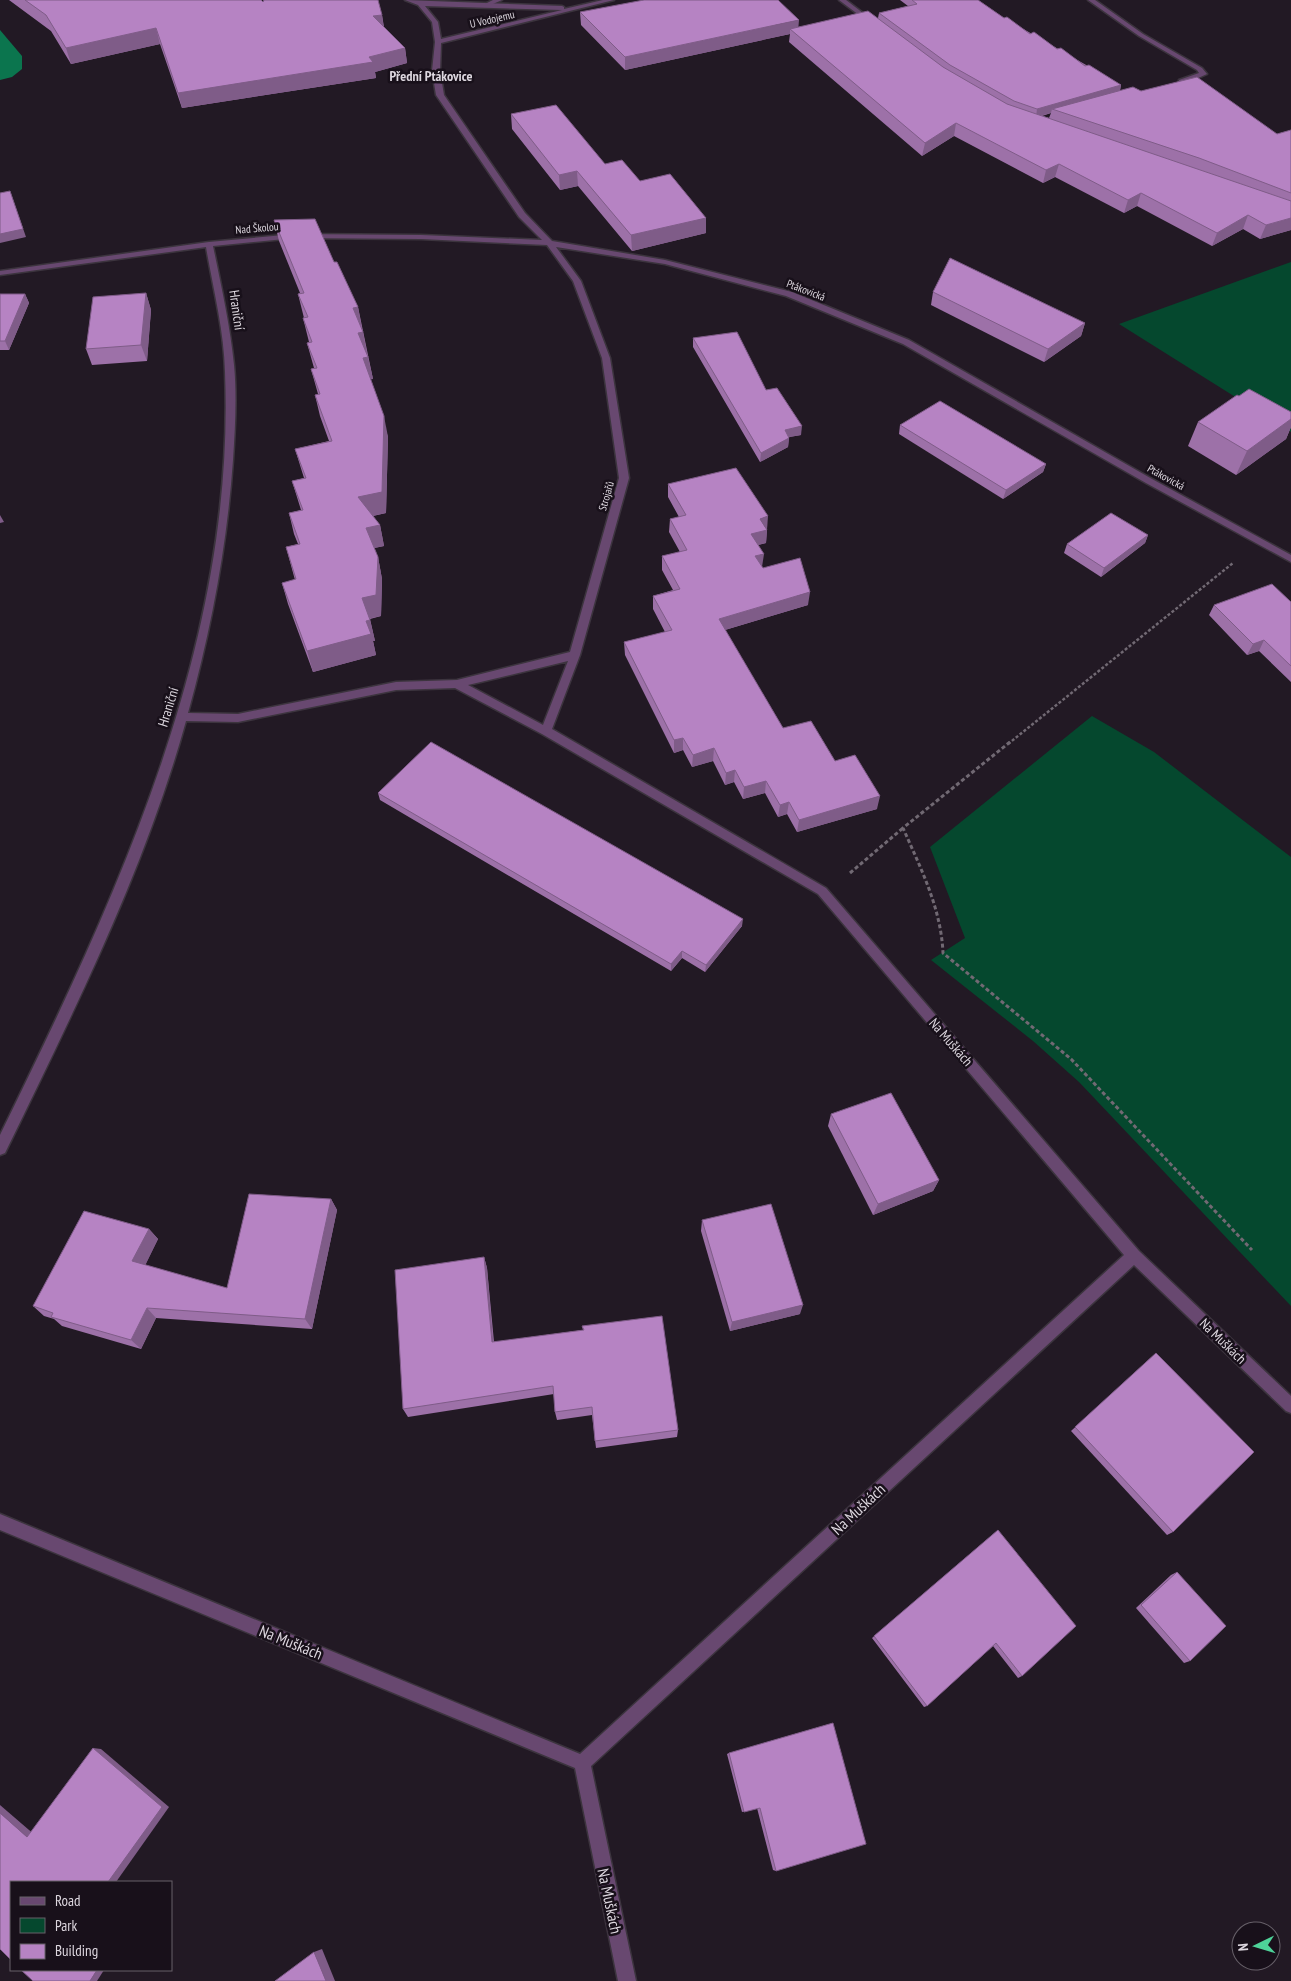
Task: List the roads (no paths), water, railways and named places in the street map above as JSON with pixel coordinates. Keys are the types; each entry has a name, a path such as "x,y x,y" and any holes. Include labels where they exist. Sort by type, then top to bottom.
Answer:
{"street":[{"path":"408,0 420,4 435,22 438,42 436,71 440,95 522,215 549,243"},
{"path":"484,6 499,0"},
{"name":"U Vodojemu","path":"438,42 611,0"},
{"path":"842,0 881,29"},
{"path":"1092,0 1141,36 1198,66 1203,74 1169,85"},
{"name":"U Vodojemu","path":"420,4 579,9"},
{"name":"Nad Školou","path":"0,273 209,244 295,236 421,237 549,243"},
{"name":"Ptákovická","path":"549,243 665,262 789,294 906,342 1291,559"},
{"name":"Strojařů","path":"546,731 575,655 624,478 606,358 577,282 549,243"},
{"name":"Hraniční","path":"0,1149 79,986 137,850 182,717 200,650 215,577 230,463 230,373 218,284 209,244"},
{"path":"182,717 238,718 396,686 457,684 575,655"},
{"name":"Na Muškách","path":"457,684 546,731 822,891 1134,1256 1291,1406"},
{"name":"Na Muškách","path":"582,1763 1134,1256"},
{"name":"Na Muškách","path":"0,1522 582,1763"},
{"name":"Na Muškách","path":"582,1763 627,1981"}],"district":[{"name":"Přední Ptákovice","path":"431,76"}]}
